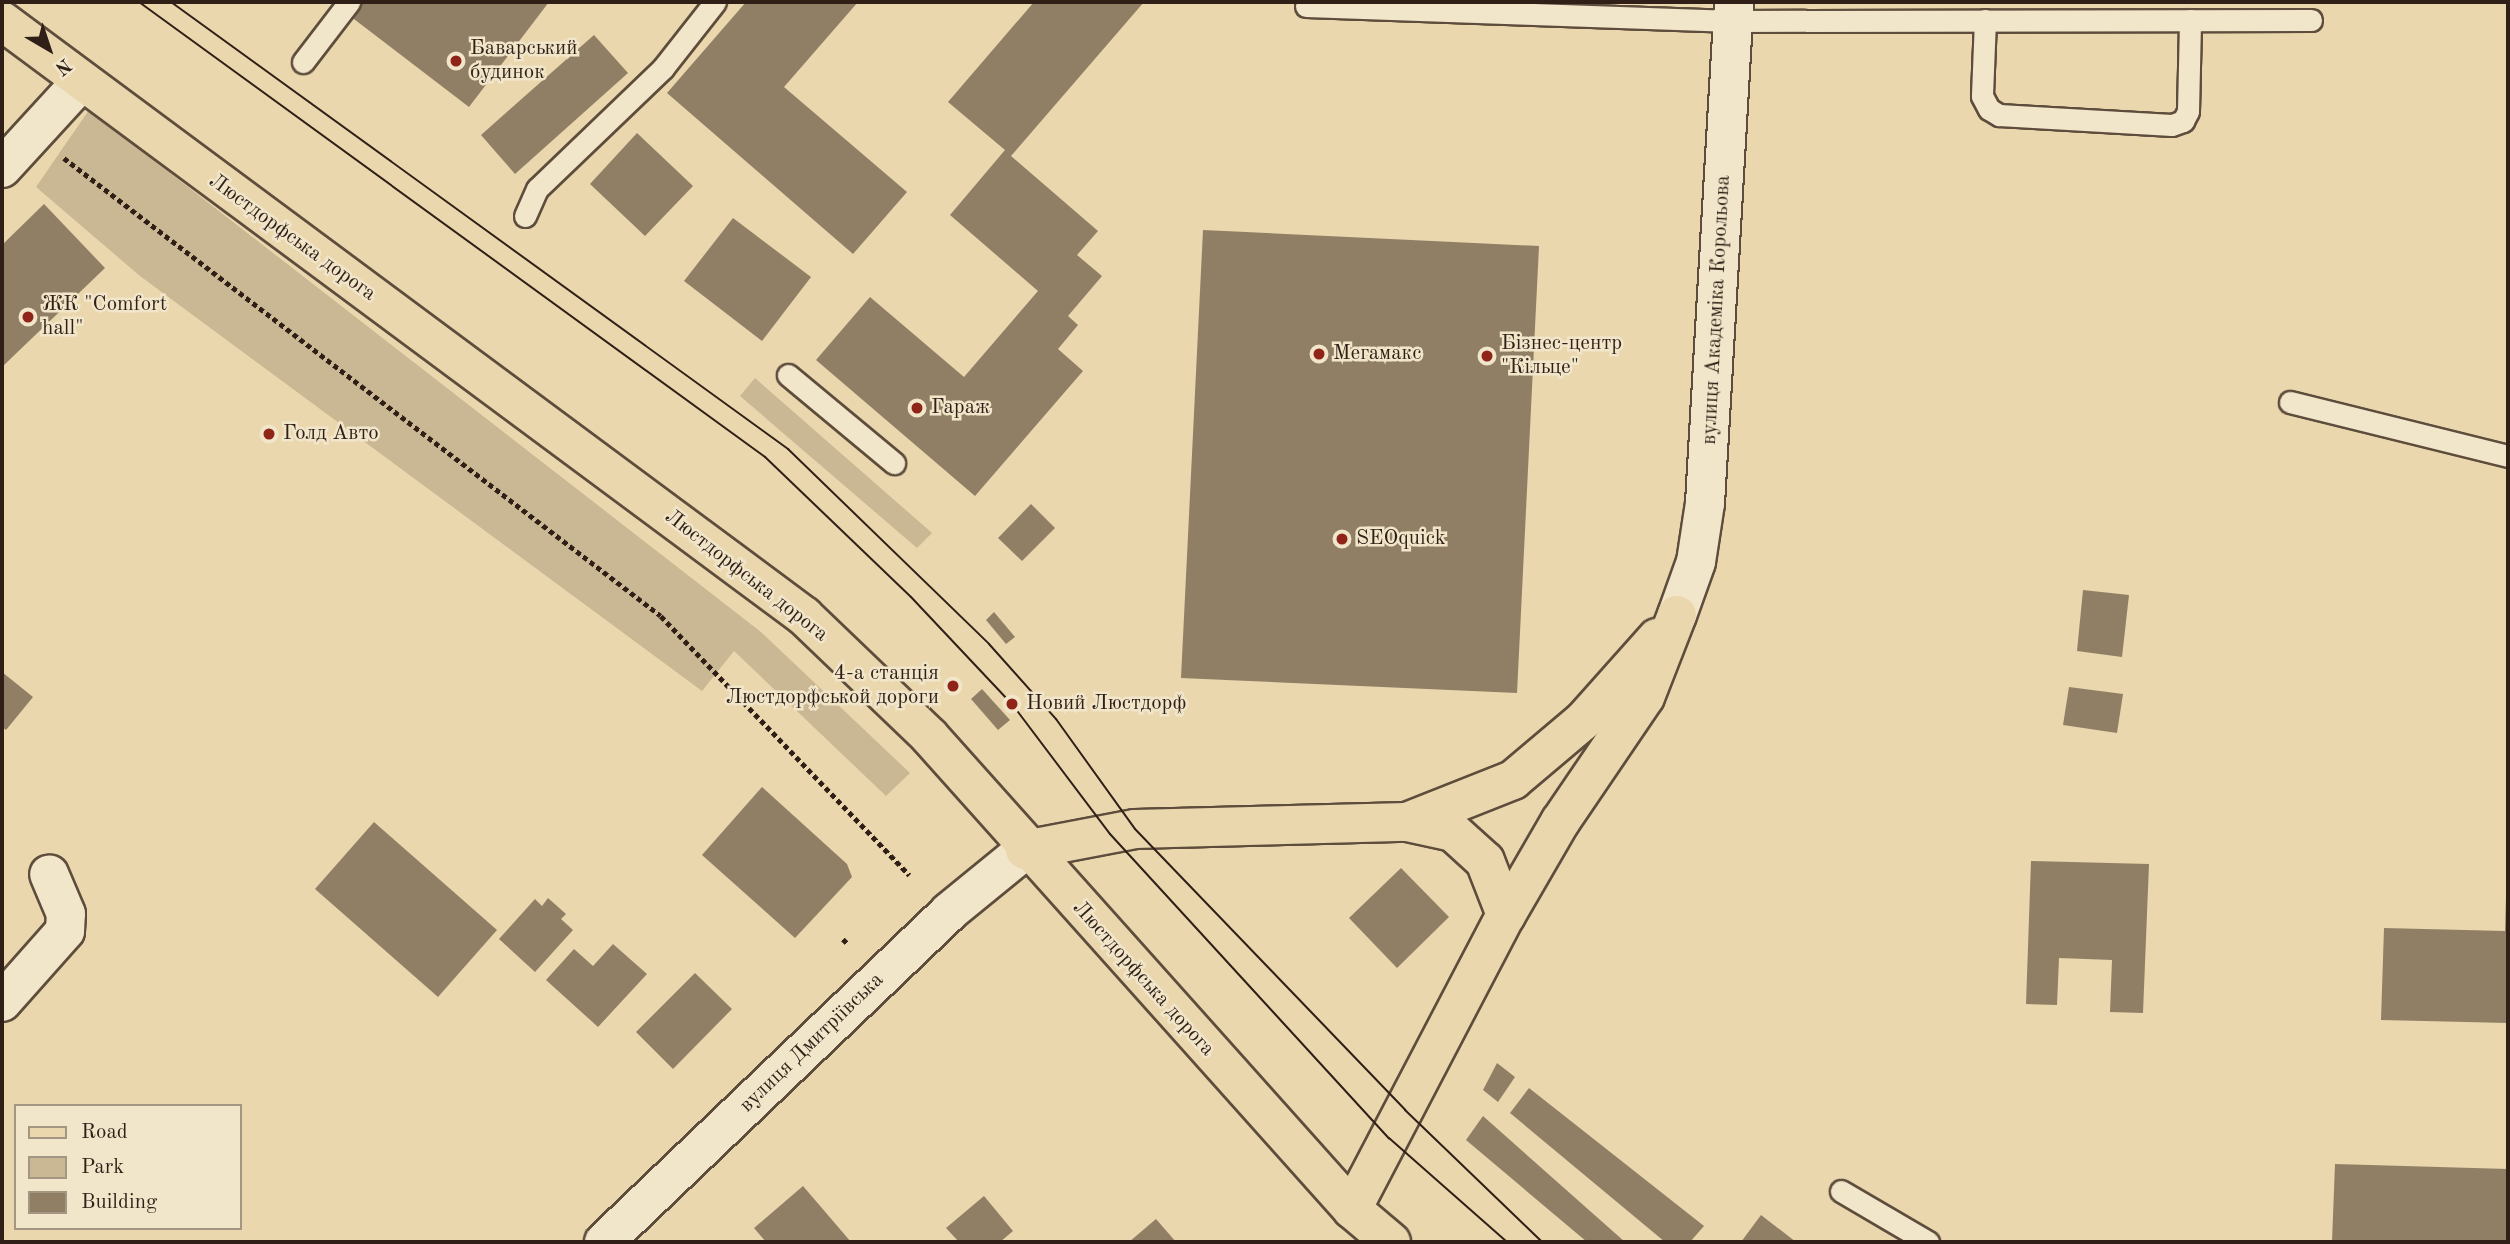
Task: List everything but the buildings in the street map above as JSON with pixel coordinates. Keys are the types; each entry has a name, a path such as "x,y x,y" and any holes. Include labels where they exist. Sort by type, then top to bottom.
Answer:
{"main road":[{"name":"вулиця Академіка Корольова","path":"1677,615 1696,562 1705,503 1733,11"},
{"name":"Люстдорфська дорога","path":"2,21 80,83 804,616 929,736 1026,850 1352,1209 1391,1242"},
{"path":"2,167 36,136 80,83"},
{"path":"1407,822 1513,780 1584,720 1677,615"},
{"path":"1352,1209 1506,915 1560,822 1644,697 1677,615"},
{"path":"1026,850 1135,829 1407,822 1452,832 1485,861 1506,915"},
{"name":"вулиця Дмитріївська","path":"604,1242 949,912 1026,850"},
{"path":"2,1002 65,931 66,914 49,874"}],"lane":[{"path":"303,62 349,2"},
{"path":"525,216 537,189 663,68 715,2"},
{"path":"1306,6 1733,11 1985,20 2034,11 2190,20 2311,20"},
{"path":"1985,20 1982,96 1989,109 1999,115 2172,125 2183,121 2188,111 2190,20"},
{"path":"788,375 894,463"},
{"path":"2290,402 2508,456"},
{"path":"1842,1191 1928,1242"}],"path":[{"path":"36,136 661,616 909,875"},
{"path":"843,939 849,945"}],"green space":[{"path":"89,110 761,632 910,773 886,796 734,651 702,691 140,276 36,187"},
{"path":"755,378 932,533 917,548 740,396"}],"tram line":[{"path":"139,2 765,457 911,597 1012,704 1110,834 1389,1138 1507,1242"},
{"path":"171,2 788,449 989,644 1056,719 1135,829 1405,1110 1542,1242"}],"place":[{"name":"Баварський будинок","path":"456,61"},
{"name":"ЖК \"Comfort hall\"","path":"28,317"},
{"name":"Мегамакс","path":"1319,354"},
{"name":"Бізнес-центр \"Кільце\"","path":"1487,356"},
{"name":"Гараж","path":"917,408"},
{"name":"Голд Авто","path":"269,434"},
{"name":"SEOquick","path":"1342,539"},
{"name":"4-а станція Люстдорфськой дороги","path":"953,686"},
{"name":"Новий Люстдорф","path":"1012,704"}]}
